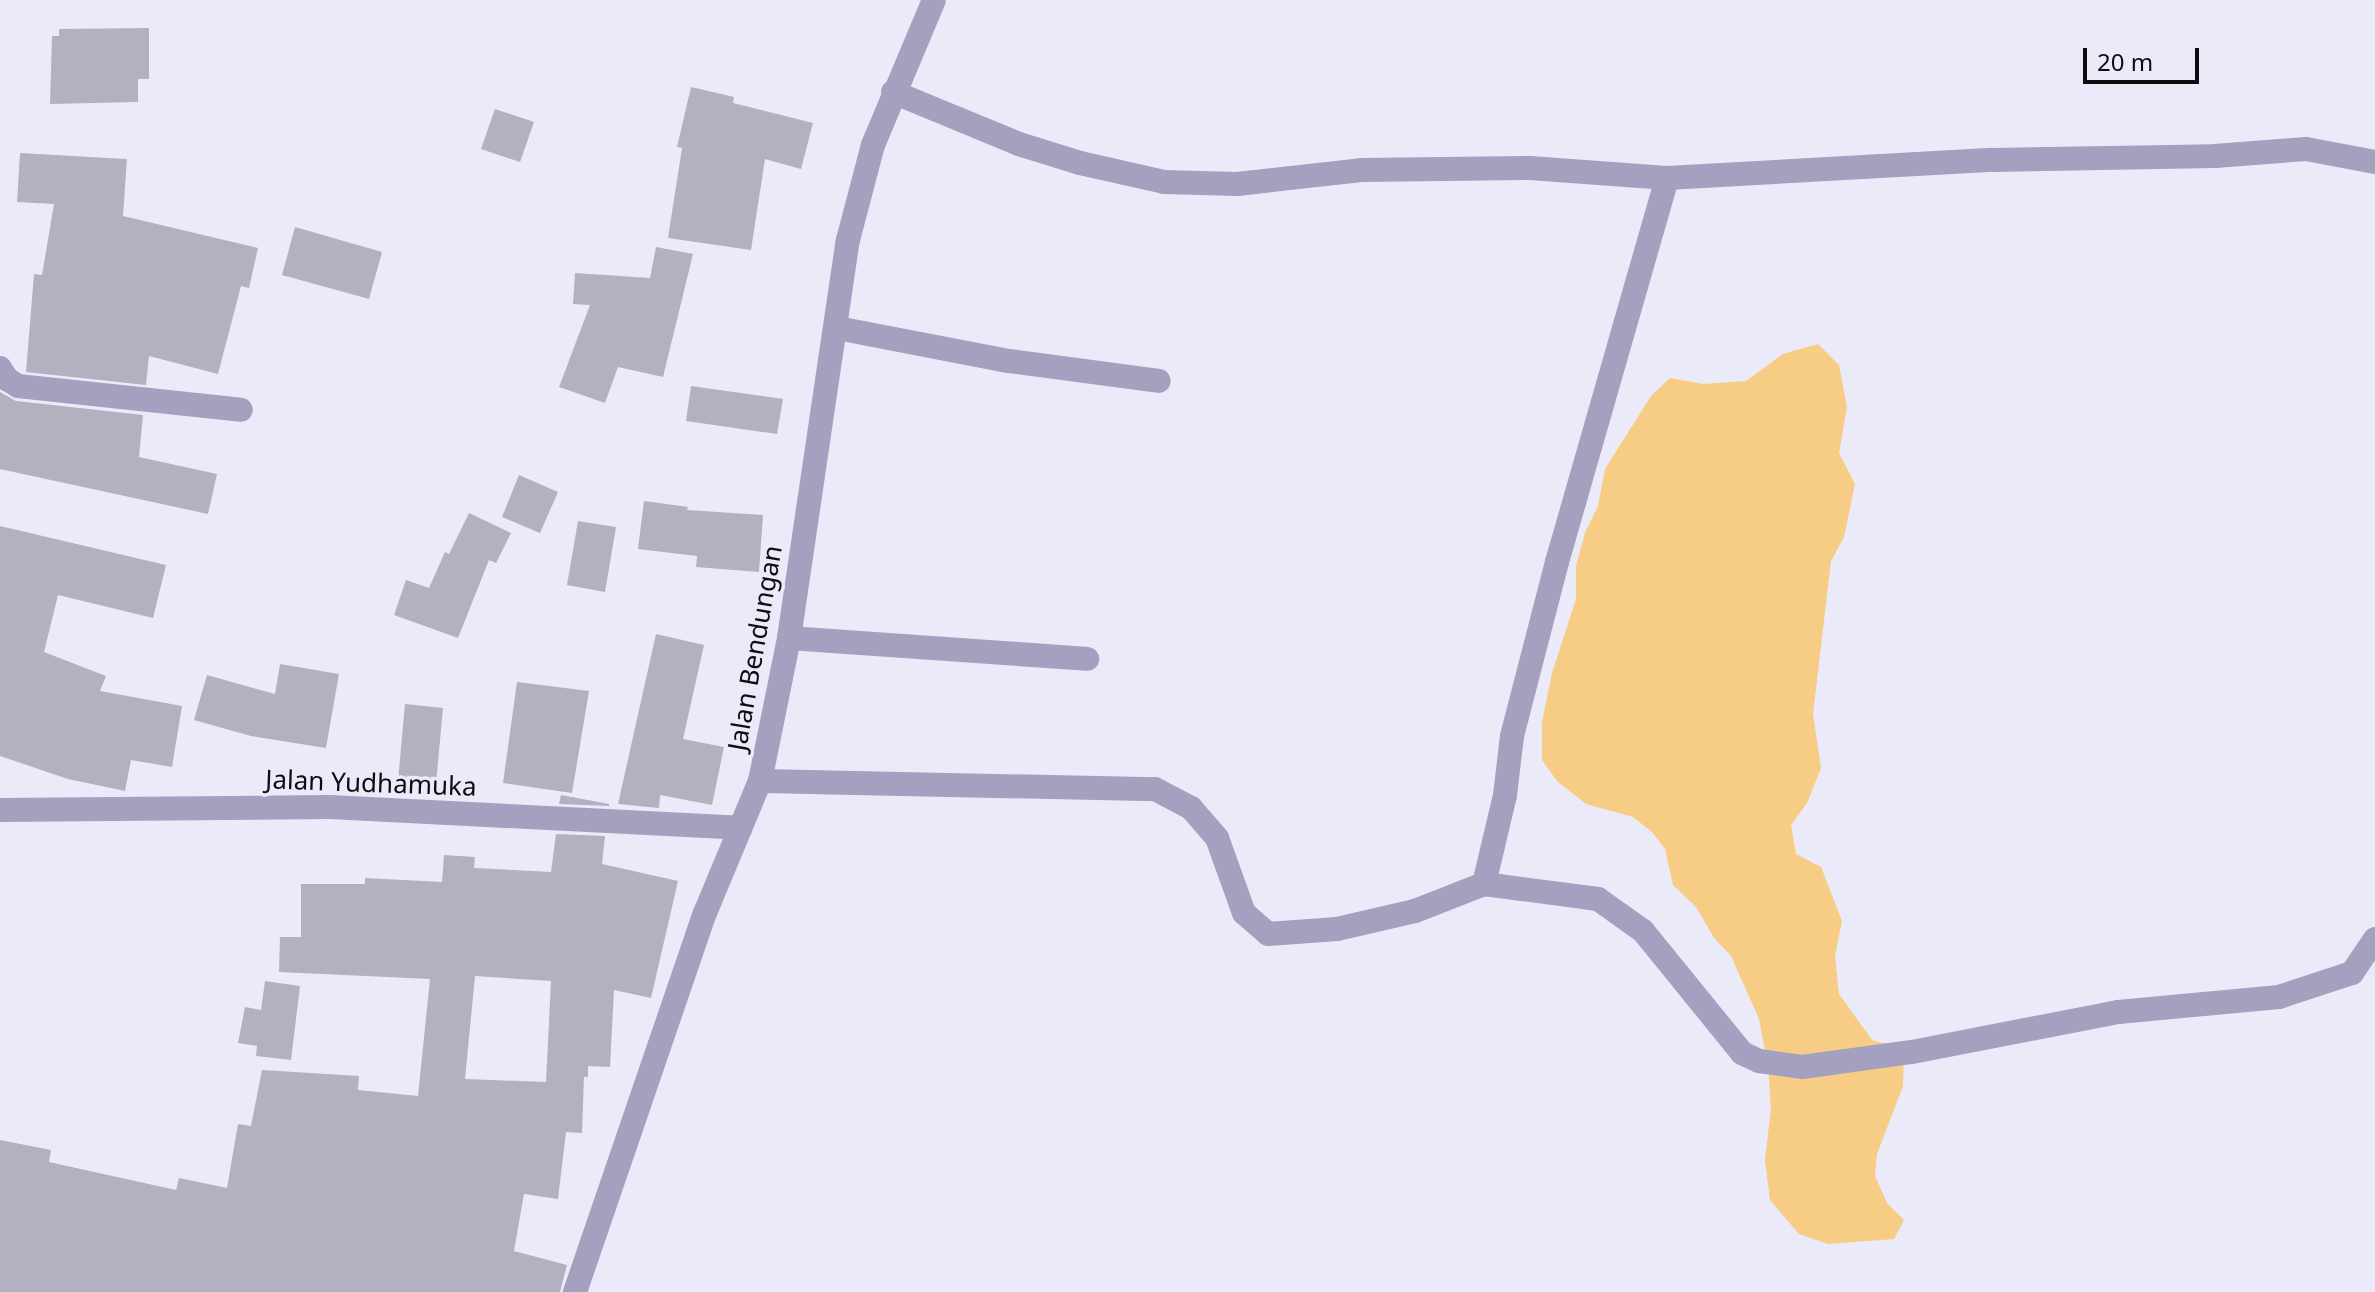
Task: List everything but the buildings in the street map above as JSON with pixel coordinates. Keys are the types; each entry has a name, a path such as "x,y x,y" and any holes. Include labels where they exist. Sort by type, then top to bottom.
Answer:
{"street":[{"name":"Jalan Bendungan","path":"575,1292 694,942 760,781 789,638 848,240 859,192 893,92 934,0"},
{"path":"893,92 1019,144 1080,163 1164,182 1237,184 1361,170 1530,168 1667,178 1993,160 2215,156 2261,150 2306,149 2375,162"},
{"path":"1484,884 1505,795 1512,736 1557,562 1667,178"},
{"path":"837,328 1009,361 1159,381"},
{"path":"0,368 7,379 18,386 241,410"},
{"path":"789,638 1087,659"},
{"path":"760,781 1155,789 1191,808 1217,838 1244,913 1268,934 1337,929 1415,911 1484,884 1598,899 1643,931 1742,1053 1759,1061 1802,1067 1912,1052 2118,1012 2279,997 2352,973 2375,939"},
{"name":"Jalan Yudhamuka","path":"0,810 330,807 740,828"}],"shaded area":[{"path":"1818,344 1839,365 1847,407 1839,453 1855,484 1844,537 1831,561 1813,714 1821,768 1807,803 1791,825 1796,854 1821,867 1842,921 1835,956 1839,994 1872,1040 1904,1049 1903,1086 1877,1154 1875,1176 1887,1203 1904,1220 1894,1239 1828,1244 1799,1234 1770,1200 1765,1160 1771,1108 1768,1067 1759,1019 1731,956 1714,938 1696,907 1673,885 1665,849 1652,832 1633,817 1586,804 1557,781 1542,760 1542,722 1552,673 1576,599 1576,566 1585,533 1598,506 1605,469 1651,396 1670,378 1703,384 1746,381 1783,354"}]}
